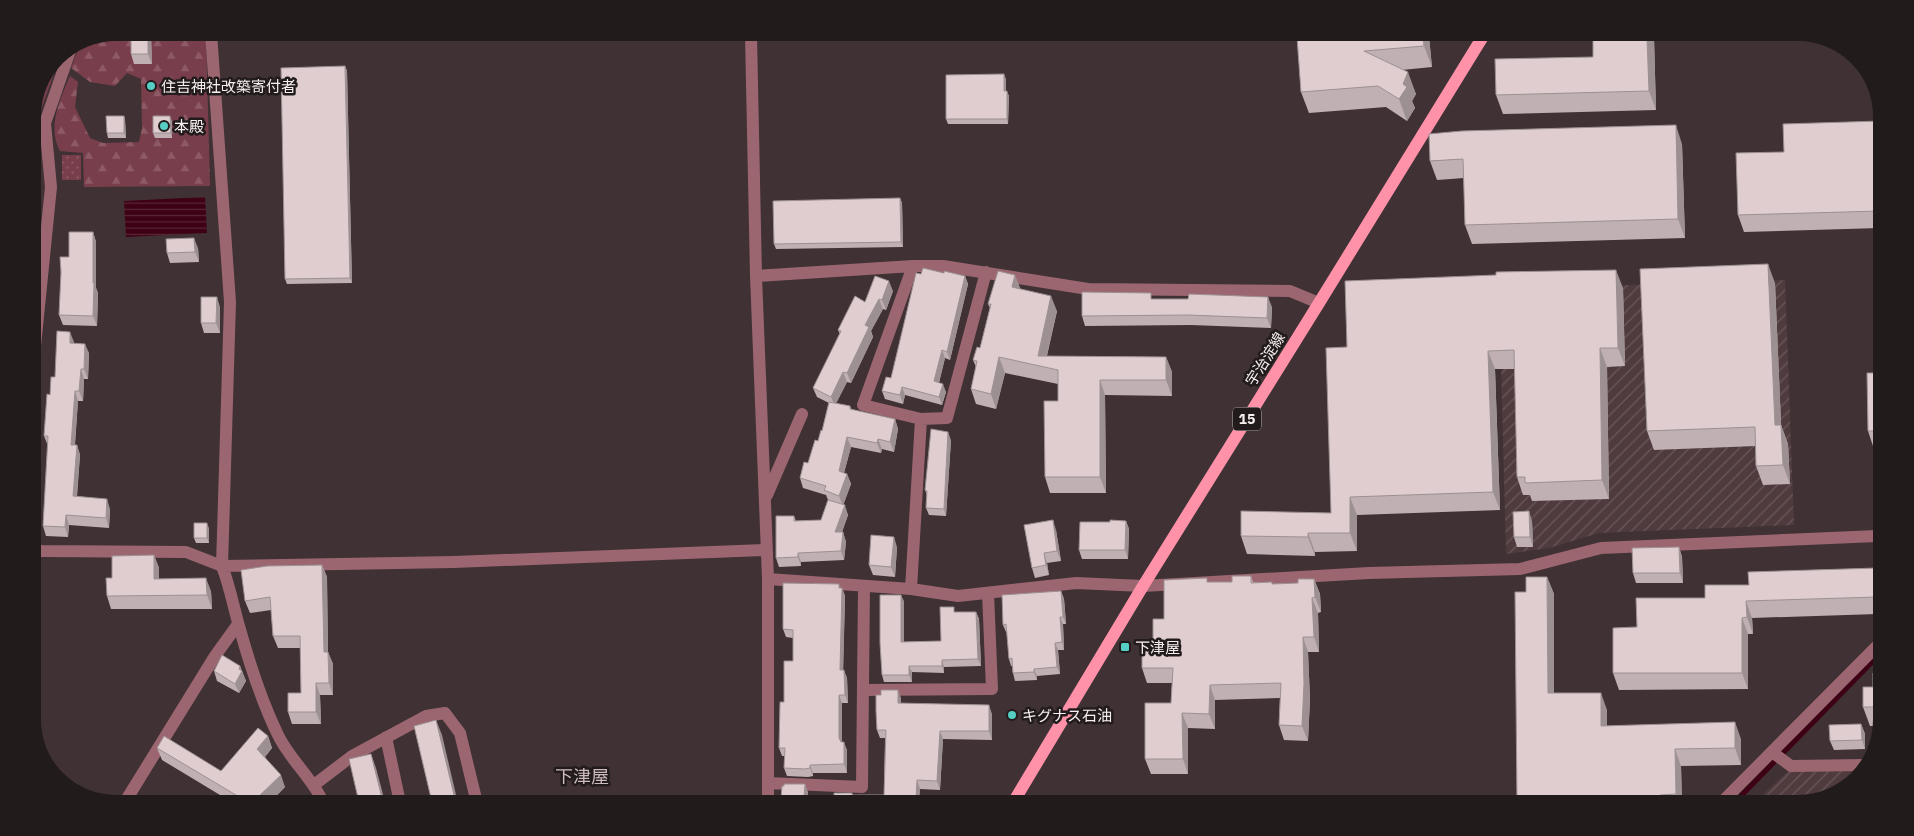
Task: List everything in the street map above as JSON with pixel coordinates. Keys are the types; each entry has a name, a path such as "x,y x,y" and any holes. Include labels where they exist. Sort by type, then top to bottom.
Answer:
{"main road":[{"name":"宇治淀線","path":"1018,795 1143,586 1480,41"}],"street":[{"path":"212,41 230,302 222,566 231,589 238,624 259,689 278,735 291,758 314,785 319,795"},
{"path":"751,41 756,276 768,578 768,795"},
{"path":"41,286 51,187 46,123 67,60"},
{"path":"756,276 913,266 943,266 1088,289 1290,291 1319,304"},
{"path":"913,266 863,406 921,419 947,418 986,272"},
{"path":"766,500 802,414"},
{"path":"911,588 921,419"},
{"path":"768,578 911,588 958,596 1076,583 1143,586 1369,572 1520,569 1600,548 1873,536"},
{"path":"41,551 186,552 222,566 454,562 766,550"},
{"path":"768,783 862,786 864,586"},
{"path":"863,690 992,689 988,593"},
{"path":"129,795 215,656 238,624"},
{"path":"1729,795 1873,650"},
{"path":"314,785 352,756 426,716 445,713 460,732 475,795"},
{"path":"386,738 399,795"},
{"path":"1772,752 1791,766 1858,764"}],"shaded area":[{"path":"205,197 207,233 126,237 124,201"},
{"path":"1785,280 1794,525 1599,533 1549,548 1506,554 1499,289"},
{"path":"1854,769 1839,782 1822,791 1797,795 1762,795 1788,771"}],"green space":[{"path":"117,41 206,41 210,186 84,187 83,153 60,151 56,142 56,113 70,76 78,82 75,107 90,138 103,143 139,142 142,128 141,79 127,73 115,86 90,82 71,68 76,53 102,43"},
{"path":"52,78 42,107 49,83"},
{"path":"62,155 81,155 81,180 62,180"}],"building":[{"path":"131,41 148,41 148,54 131,54"},
{"path":"1297,41 1423,41 1424,46 1364,51 1408,72 1403,84 1407,87 1399,99 1378,86 1301,92"},
{"path":"1593,41 1647,41 1649,91 1496,95 1495,59 1593,57"},
{"path":"345,66 350,278 285,279 281,68"},
{"path":"1004,74 1004,91 1007,91 1007,119 946,119 946,75"},
{"path":"106,116 124,116 124,133 107,133"},
{"name":"本殿","path":"153,116 170,116 171,133 153,133"},
{"path":"1873,121 1873,211 1738,215 1736,153 1784,152 1783,124"},
{"path":"1676,125 1678,219 1465,225 1463,159 1430,161 1429,134 1462,131"},
{"path":"900,198 901,242 774,244 773,201"},
{"path":"69,232 93,232 93,316 59,315 60,257 69,257"},
{"path":"194,238 195,252 167,253 166,239"},
{"path":"1768,264 1775,425 1781,425 1783,465 1756,466 1755,427 1647,431 1640,269"},
{"path":"923,268 965,276 947,352 942,350 934,381 943,384 939,397 902,387 900,395 882,391 886,377 891,378 916,273 921,274"},
{"path":"1616,270 1618,348 1600,348 1602,480 1525,483 1525,477 1517,477 1514,350 1488,351 1493,492 1350,497 1350,533 1308,533 1308,537 1241,536 1241,511 1331,513 1326,348 1347,347 1345,281 1496,275 1496,272"},
{"path":"998,271 1015,275 1012,287 1051,296 1038,356 1166,357 1166,380 1100,380 1100,477 1045,477 1044,401 1058,401 1058,370 999,357 991,394 971,389 977,361 973,360 977,347 980,348 991,304 988,304"},
{"path":"875,276 889,281 882,300 879,299 865,325 869,327 847,373 843,372 831,397 813,388 841,331 838,330 855,296 865,302"},
{"path":"1082,292 1151,293 1151,299 1188,299 1189,294 1268,297 1267,318 1188,315 1082,316"},
{"path":"201,297 217,297 216,323 201,323"},
{"path":"57,331 70,332 70,343 85,344 84,369 81,369 79,391 75,391 71,445 77,445 73,496 107,499 106,518 66,515 65,527 43,526 48,436 44,436 47,394 50,395 51,377 55,377"},
{"path":"1867,373 1873,373 1873,431 1868,431"},
{"path":"829,402 850,406 850,409 895,419 890,442 878,439 877,443 847,437 839,471 847,474 839,496 824,490 826,486 800,478 804,462 808,463 815,440 818,441 822,431"},
{"path":"931,429 948,432 944,509 926,508 927,491 925,490"},
{"path":"828,500 845,505 835,532 843,532 841,551 798,553 798,557 776,558 776,516 794,516 794,521 821,520"},
{"path":"1529,511 1530,537 1514,537 1513,512"},
{"path":"1053,520 1057,551 1044,553 1046,565 1032,568 1024,525"},
{"path":"1110,520 1126,521 1125,550 1079,550 1080,522 1110,522"},
{"path":"194,523 207,523 207,538 194,538"},
{"path":"871,535 894,537 891,567 869,565"},
{"path":"1679,547 1680,573 1633,573 1632,548"},
{"path":"154,555 154,579 206,578 207,595 107,596 106,578 112,578 112,556"},
{"path":"322,565 324,652 328,652 329,683 316,683 316,712 288,712 288,693 301,693 300,636 273,636 270,597 245,601 241,570 267,566"},
{"path":"1873,568 1873,597 1746,601 1747,617 1742,618 1742,673 1613,673 1613,628 1637,627 1636,598 1705,598 1705,585 1749,585 1748,572"},
{"path":"1232,576 1251,576 1251,583 1272,582 1272,584 1298,583 1298,579 1314,579 1315,597 1312,598 1314,637 1303,637 1304,684 1302,726 1279,725 1281,683 1210,685 1209,714 1182,713 1183,759 1145,759 1145,703 1171,703 1173,668 1142,668 1142,651 1153,651 1153,619 1164,619 1164,580 1207,578 1207,582 1232,582"},
{"path":"1526,577 1547,577 1548,693 1601,693 1601,726 1735,722 1735,748 1675,749 1676,794 1517,795 1515,592 1526,592"},
{"path":"783,583 839,584 839,588 842,588 840,670 844,670 845,695 839,695 839,738 841,742 844,742 844,764 810,765 810,768 805,769 784,768 785,748 779,748 780,702 784,702 784,661 793,661 793,630 783,629"},
{"path":"1061,591 1063,617 1060,617 1062,642 1055,643 1057,667 1034,669 1034,672 1013,673 1012,658 1009,659 1006,624 1003,625 1002,595"},
{"path":"880,595 901,595 901,642 941,641 940,607 954,607 954,612 976,612 978,659 942,660 942,666 909,666 909,675 882,675"},
{"path":"222,655 240,666 239,669 242,671 235,684 214,671"},
{"path":"1863,687 1873,687 1873,707 1863,707"},
{"path":"881,690 898,690 898,703 989,705 989,731 940,731 937,781 917,780 916,795 884,795 886,730 877,730 876,711 876,695 881,695"},
{"path":"436,720 454,795 430,795 414,726"},
{"path":"1861,724 1862,740 1830,741 1829,725"},
{"path":"258,728 268,736 257,749 281,775 260,795 236,795 157,748 164,736 221,771"},
{"path":"371,754 381,795 357,795 349,759"},
{"path":"784,784 805,784 804,795 781,795"},
{"path":"834,793 852,793 852,795 834,795"}],"waterway":[{"path":"1742,795 1873,661"}],"place":[{"name":"住吉神社改築寄付者","path":"151,86"},
{"name":"本殿","path":"164,126"},
{"name":"下津屋","path":"1125,647"},
{"name":"キグナス石油","path":"1012,715"}],"district":[{"name":"下津屋","path":"582,776"}]}
